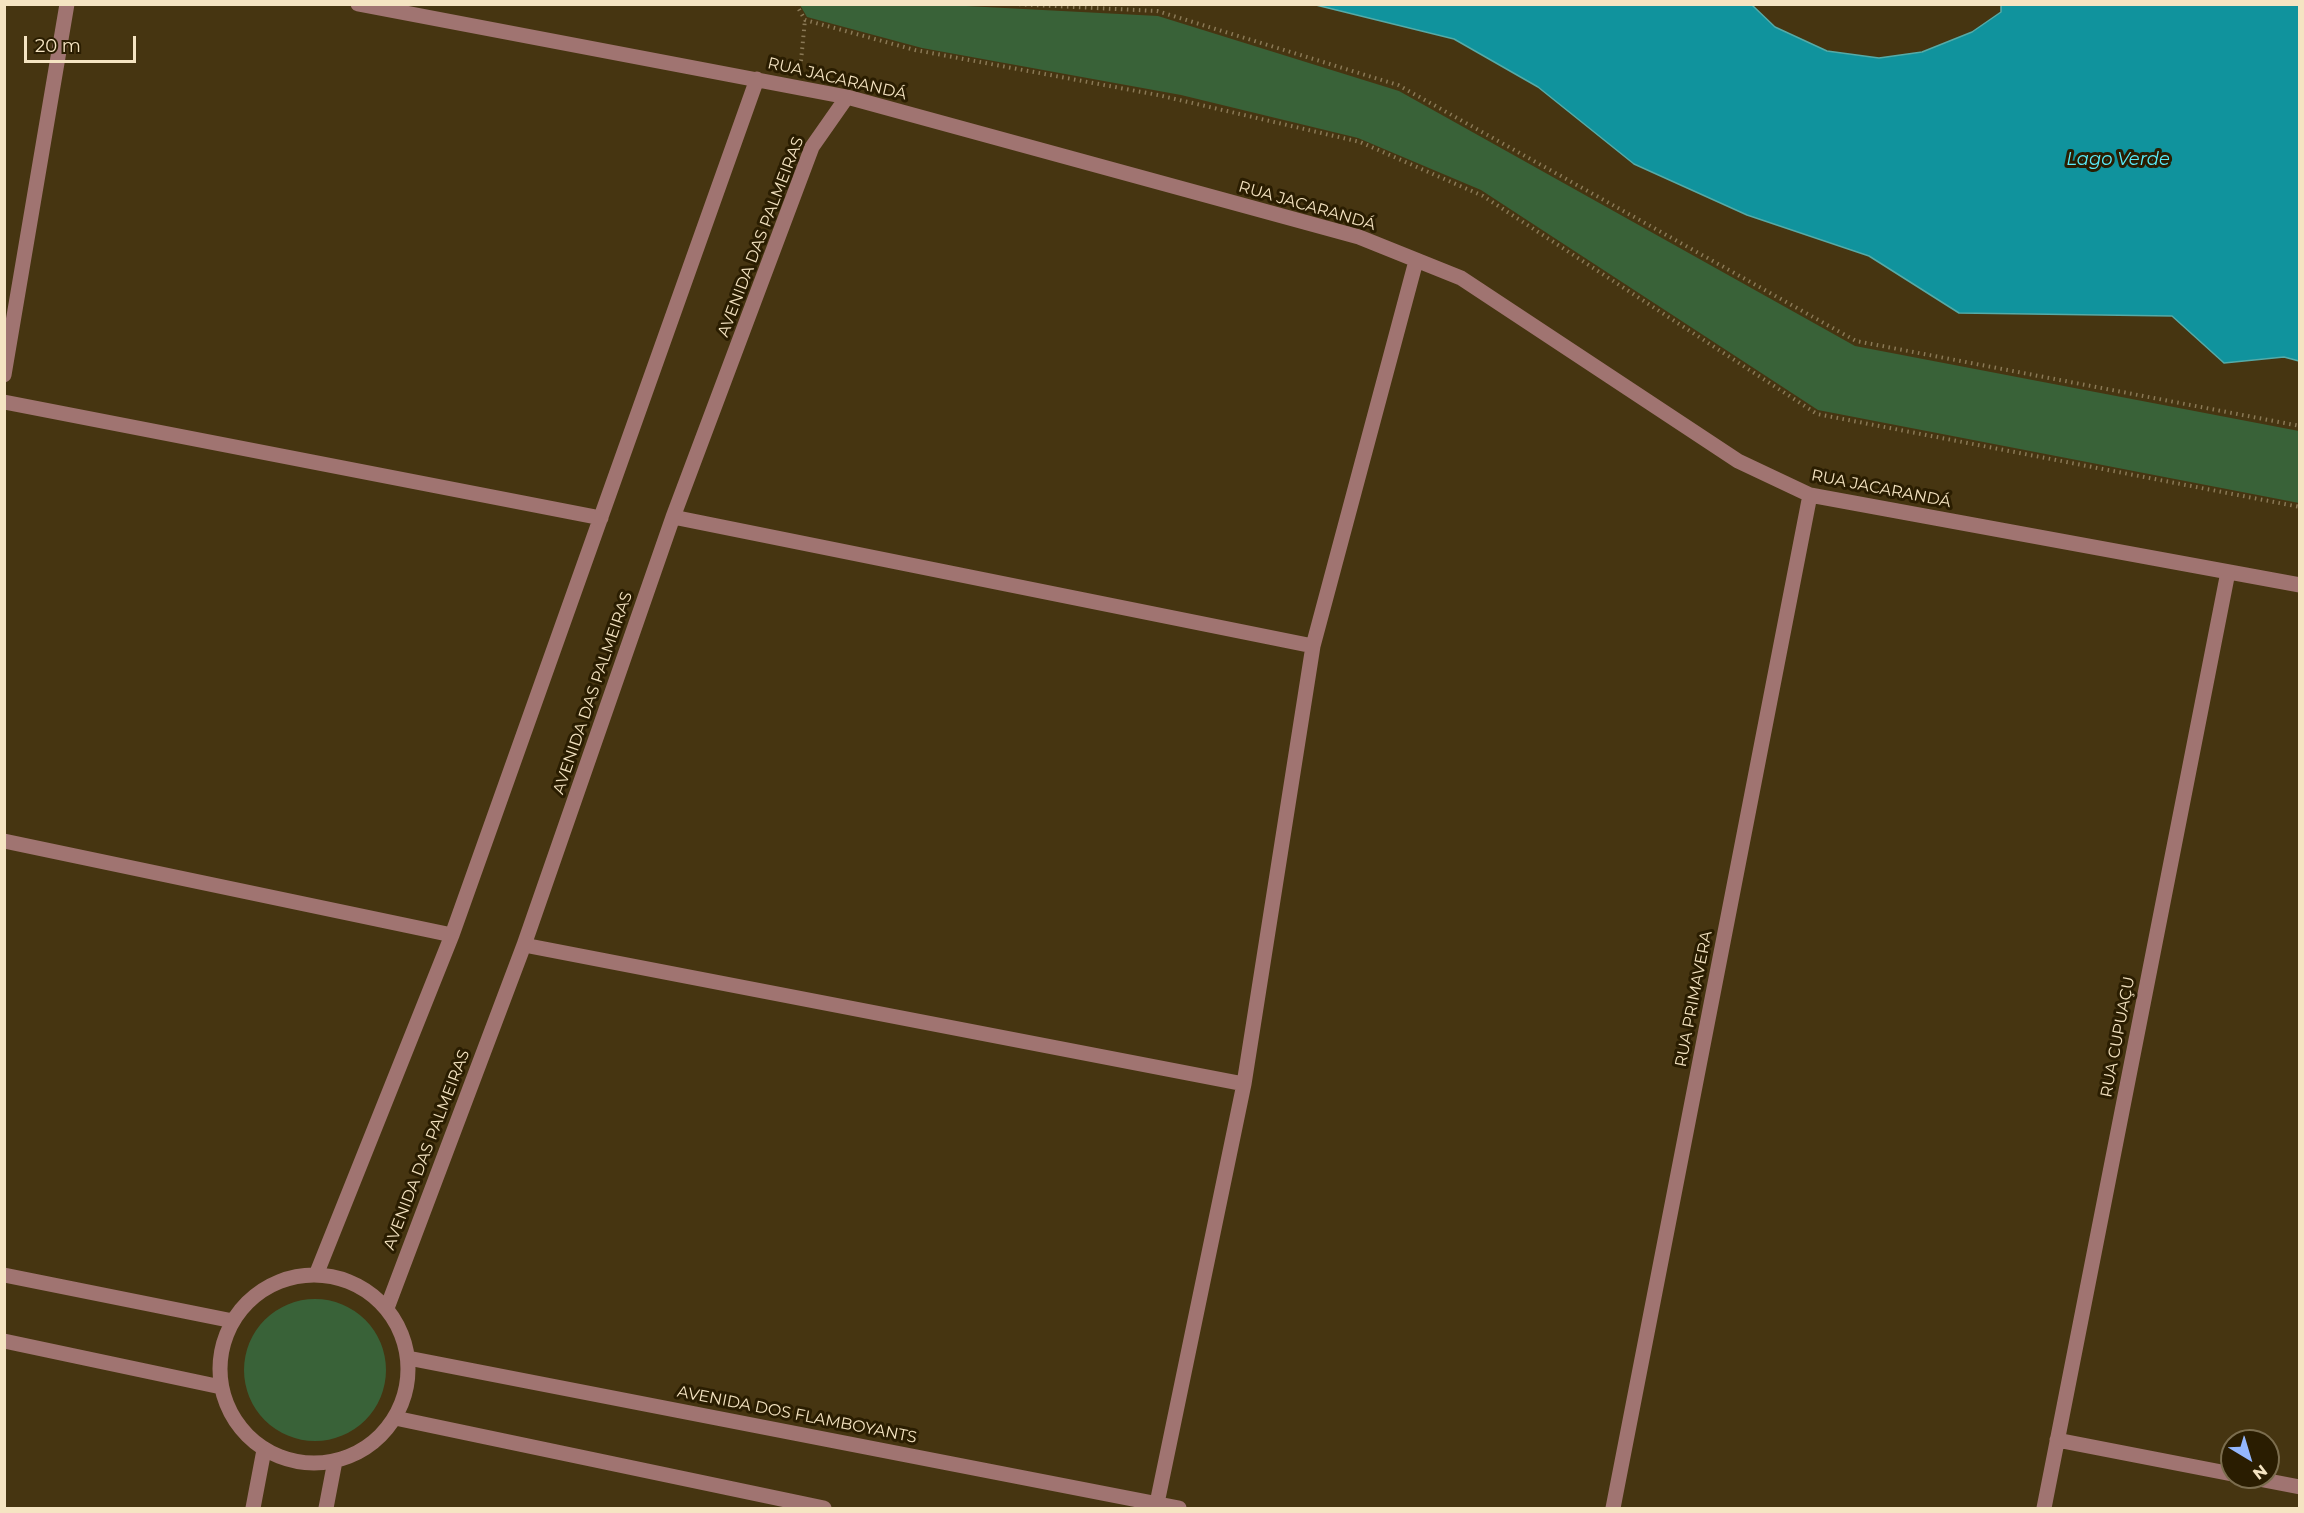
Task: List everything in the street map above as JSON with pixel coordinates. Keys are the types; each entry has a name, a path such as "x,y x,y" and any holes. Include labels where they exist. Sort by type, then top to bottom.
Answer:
{"street":[{"path":"4,375 67,4"},
{"name":"RUA JACARANDÁ","path":"358,4 847,97 1359,237 1461,279 1738,461 1810,495 2300,585"},
{"path":"316,1275 452,935 757,79"},
{"name":"AVENIDA DAS PALMEIRAS","path":"387,1308 524,945 673,517 812,147 847,97"},
{"path":"1156,1506 1244,1084 1312,646 1416,261"},
{"path":"4,402 602,518"},
{"name":"RUA PRIMAVERA","path":"1613,1509 1810,495"},
{"path":"673,517 1312,646"},
{"name":"RUA CUPUAÇU","path":"2044,1509 2228,572"},
{"path":"4,841 452,935"},
{"path":"524,945 1244,1084"},
{"path":"4,1275 233,1321"},
{"path":"316,1275 347,1281 375,1297 387,1308 401,1332 408,1358 406,1389 395,1418 379,1438 359,1452 335,1461 311,1464 286,1460 264,1450 244,1433 229,1411 221,1387 221,1352 233,1321 255,1296 284,1280 316,1275"},
{"path":"4,1341 221,1387"},
{"name":"AVENIDA DOS FLAMBOYANTS","path":"408,1358 1179,1509"},
{"path":"395,1418 824,1509"},
{"path":"2057,1440 2220,1472"},
{"path":"253,1509 264,1450"},
{"path":"326,1509 335,1461"},
{"path":"2280,1483 2300,1487"}],"path":[{"path":"796,4 805,20 799,87"},
{"path":"1013,4 1157,11 1398,85 1856,340 2300,426"},
{"path":"805,20 915,50 1158,95 1360,142 1483,196 1817,414 2300,507"}],"green space":[{"path":"800,5 947,5 1158,16 1399,91 1855,346 2299,431 2299,503 1818,410 1481,190 1358,138 1181,95 922,48 807,17"},
{"path":"315,1299 342,1304 366,1319 381,1343 386,1370 381,1397 366,1421 342,1436 315,1441 288,1436 264,1421 249,1397 244,1370 249,1343 264,1319 288,1304"}],"water":[{"name":"Lago Verde","path":"1316,5 1752,5 1775,27 1827,51 1879,58 1922,52 1972,32 2001,12 2001,5 2299,5 2299,361 2284,357 2224,363 2172,316 1959,313 1869,256 1747,215 1634,164 1538,87 1454,39"}]}
